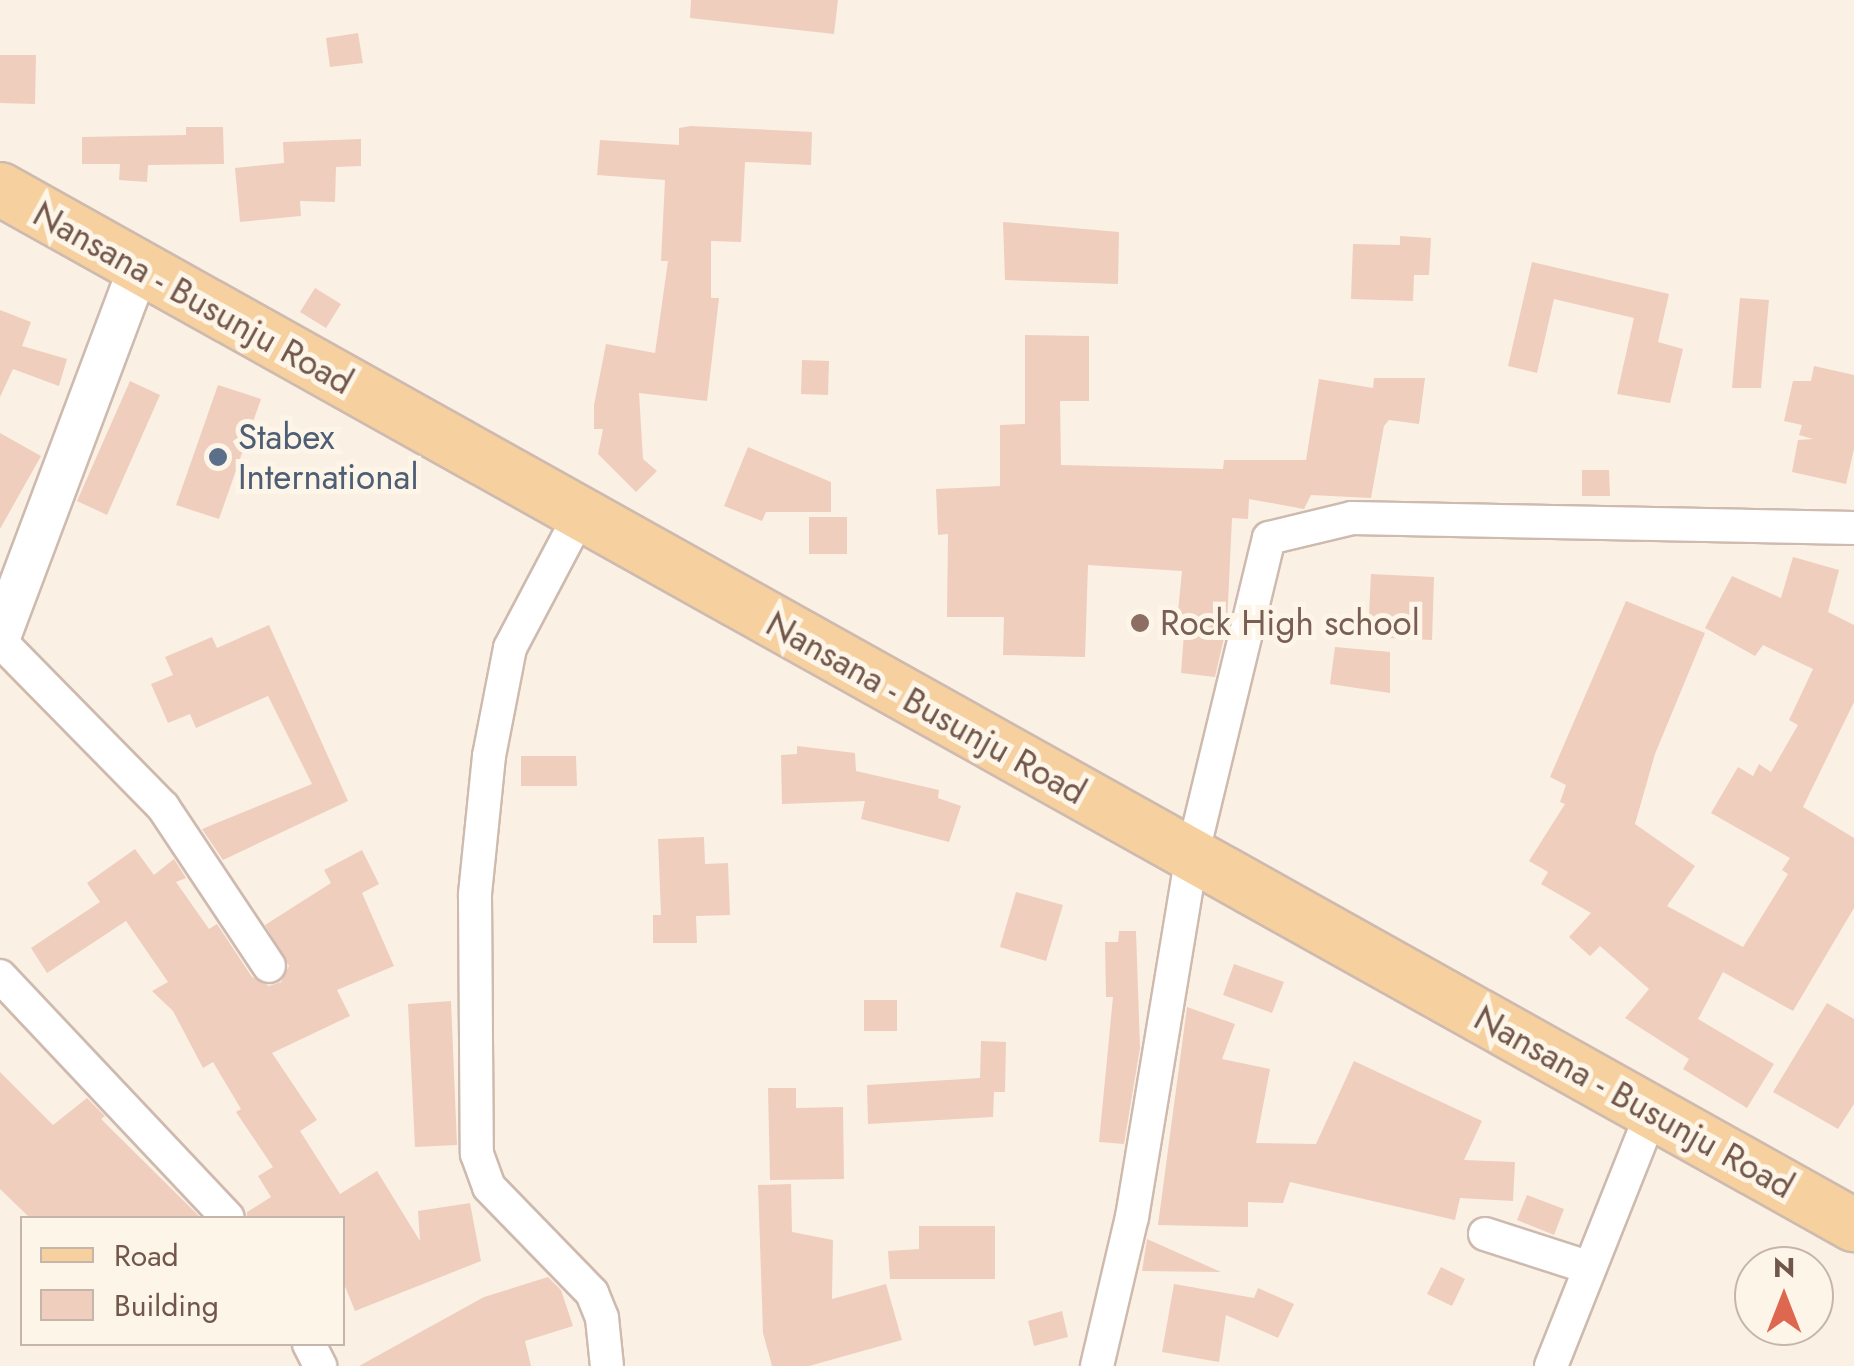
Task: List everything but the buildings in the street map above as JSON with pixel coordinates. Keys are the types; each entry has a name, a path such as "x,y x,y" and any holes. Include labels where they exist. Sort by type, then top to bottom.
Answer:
{"main road":[{"name":"Nansana - Busunju Road","path":"0,189 1854,1225"}],"street":[{"path":"139,267 0,639 162,807 269,966"},
{"path":"580,515 510,648 489,756 476,896 477,1154 489,1187 592,1293 602,1318 607,1366"},
{"path":"1096,1366 1132,1217 1192,856 1269,538 1352,518 1854,526"},
{"path":"0,976 226,1216"},
{"path":"1550,1366 1652,1112"},
{"path":"1485,1234 1590,1268"}],"place":[{"name":"Stabex International","path":"218,457"},
{"name":"Rock High school","path":"1140,623"}]}
